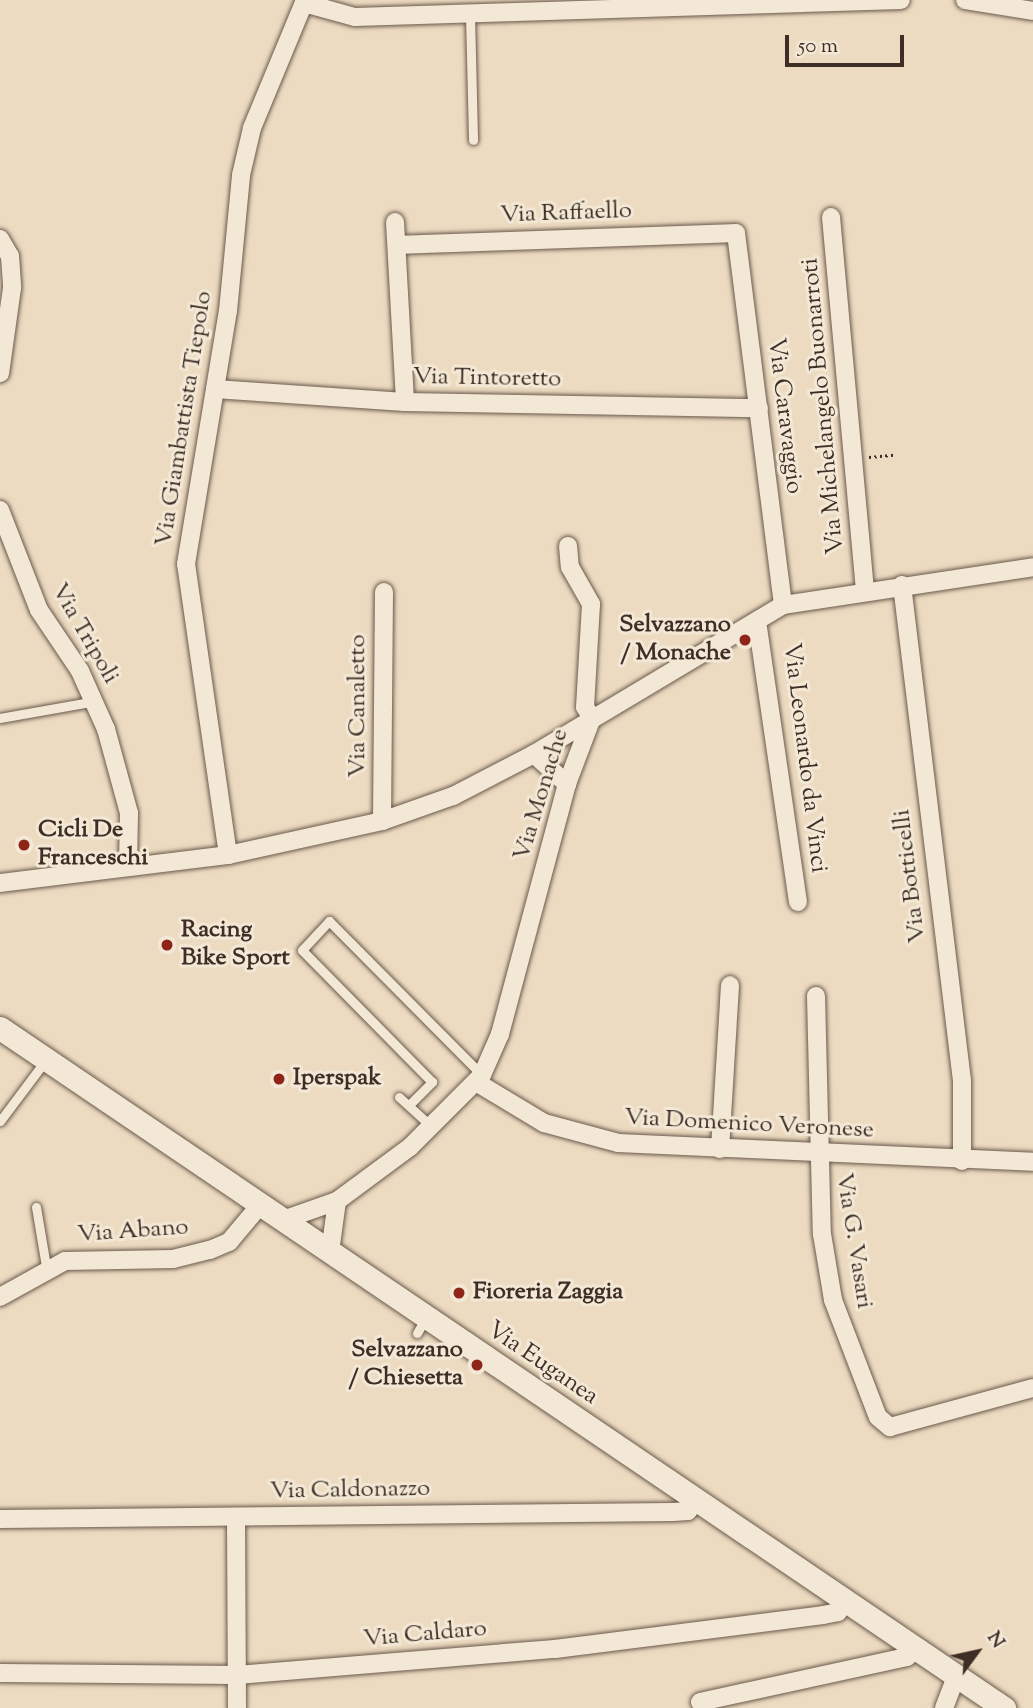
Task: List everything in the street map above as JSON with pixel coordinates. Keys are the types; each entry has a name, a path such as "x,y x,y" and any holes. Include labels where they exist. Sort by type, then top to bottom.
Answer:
{"street":[{"path":"304,1 355,17 470,15 502,7 901,0"},
{"path":"965,0 1033,11"},
{"name":"Via Giambattista Tiepolo","path":"228,855 186,564 215,390 241,175 252,128 304,1"},
{"name":"Via Michelangelo Buonarroti","path":"831,218 865,590"},
{"path":"395,222 405,402"},
{"name":"Via Raffaello","path":"397,245 736,233"},
{"name":"Via Caravaggio","path":"736,233 783,605"},
{"path":"0,239 10,256 12,288 0,373"},
{"name":"Via Tintoretto","path":"215,390 405,402 759,408"},
{"name":"Via Tripoli","path":"0,510 39,610 95,701 130,813 128,867"},
{"path":"0,883 228,855 382,821 453,796 534,754 592,718 585,706 591,604 570,567 568,546"},
{"name":"Via Monache","path":"283,1220 337,1201 432,1127 479,1078 500,1034 567,785 592,718 783,605 865,590 1033,567"},
{"name":"Via Botticelli","path":"902,585 962,1081 962,1161"},
{"name":"Via Canaletto","path":"382,821 384,592"},
{"name":"Via Leonardo da Vinci","path":"757,621 798,902"},
{"path":"534,754 567,785"},
{"path":"720,1149 730,985"},
{"path":"816,996 816,1154"},
{"name":"Via Euganea","path":"0,1028 283,1220 422,1325 696,1500 1004,1708"},
{"name":"Via Domenico Veronese","path":"479,1078 544,1124 596,1139 720,1149 1033,1162"},
{"name":"Via G. Vasari","path":"816,1154 833,1300 877,1417 890,1427 1033,1388"},
{"path":"334,1260 337,1201"},
{"name":"Via Abano","path":"0,1297 46,1266 114,1257 173,1259 210,1250 229,1241 260,1205"},
{"name":"Via Caldonazzo","path":"0,1519 673,1512 688,1511 696,1500"},
{"path":"236,1517 237,1708"},
{"name":"Via Caldaro","path":"0,1673 237,1675 555,1649 823,1615 838,1612 845,1601"},
{"path":"700,1703 907,1657 915,1648"},
{"path":"944,1708 956,1676"}],"lane":[{"path":"470,15 473,141"},
{"path":"0,718 95,701"},
{"path":"409,1105 432,1082 302,950 329,921 479,1078"},
{"path":"0,1121 46,1059"},
{"path":"399,1097 432,1127"},
{"path":"36,1208 46,1266"}],"path":[{"path":"881,456 894,455"}],"place":[{"name":"Selvazzano / Monache","path":"745,640"},
{"name":"Cicli De Franceschi","path":"24,845"},
{"name":"Racing Bike Sport","path":"167,945"},
{"name":"Iperspak","path":"279,1079"},
{"name":"Fioreria Zaggia","path":"459,1293"},
{"name":"Selvazzano / Chiesetta","path":"477,1365"}]}
